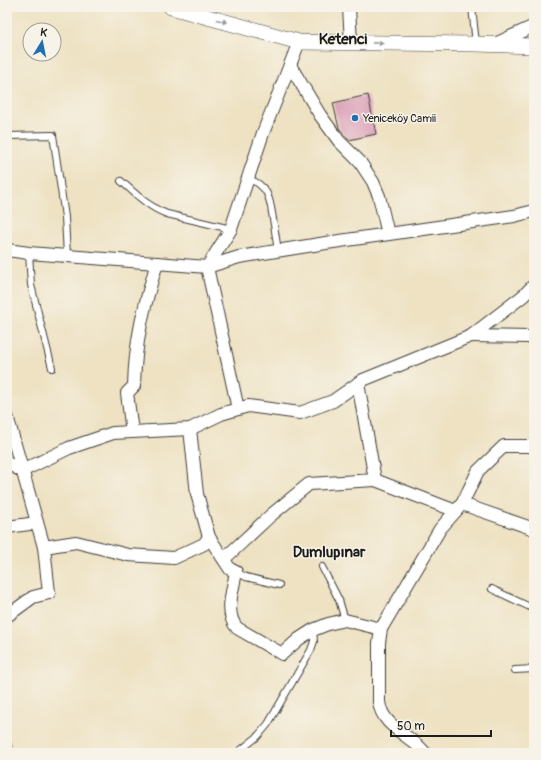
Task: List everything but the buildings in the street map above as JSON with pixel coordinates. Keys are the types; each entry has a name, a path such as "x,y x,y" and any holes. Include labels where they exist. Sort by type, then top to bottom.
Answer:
{"street":[{"path":"171,7 299,42 534,46"},
{"path":"349,7 351,43"},
{"path":"494,45 534,26"},
{"path":"238,409 207,266 232,229 263,133 299,42"},
{"path":"290,65 320,115 339,141 360,162 374,182 388,234"},
{"path":"7,250 66,256 207,266 239,257 278,250 514,216 534,211"},
{"path":"132,432 127,393 134,386 135,362 139,333 157,263"},
{"path":"22,471 76,446 113,433 190,429 221,414 248,406 300,414 333,401 363,380 471,336 523,296 534,285"},
{"path":"471,336 534,338"},
{"path":"358,383 374,480"},
{"path":"7,416 44,547 49,593 33,596 7,616"},
{"path":"190,429 197,494 209,538 230,569 236,572 230,610 230,617 233,624 237,628 282,654 298,639 313,630 328,624 345,620 381,628"},
{"path":"425,753 386,720 381,711 379,702 379,647 381,628 440,529 459,507 478,471 504,446 534,446"},
{"path":"7,463 22,471"},
{"path":"224,559 270,516 309,484 374,480 534,529"},
{"path":"7,527 37,523"},
{"path":"44,547 76,542 128,555 174,558 204,544 209,538"}],"lane":[{"path":"472,7 476,44"},
{"path":"7,136 53,136 65,217 66,256"},
{"path":"248,179 263,187 270,200 278,250"},
{"path":"121,181 144,202 158,211 232,229"},
{"path":"29,253 31,285 52,368"},
{"path":"322,567 339,600 345,620"},
{"path":"236,572 246,577 279,585"},
{"path":"492,589 534,609"},
{"path":"237,753 257,737 268,724 311,650 314,641 313,630"},
{"path":"515,670 534,669"},
{"path":"7,742 10,753"}],"place":[{"name":"Yeniceköy Camii","path":"355,118"}],"district":[{"name":"Ketenci","path":"343,39"},
{"name":"Dumlupınar","path":"329,552"}]}
